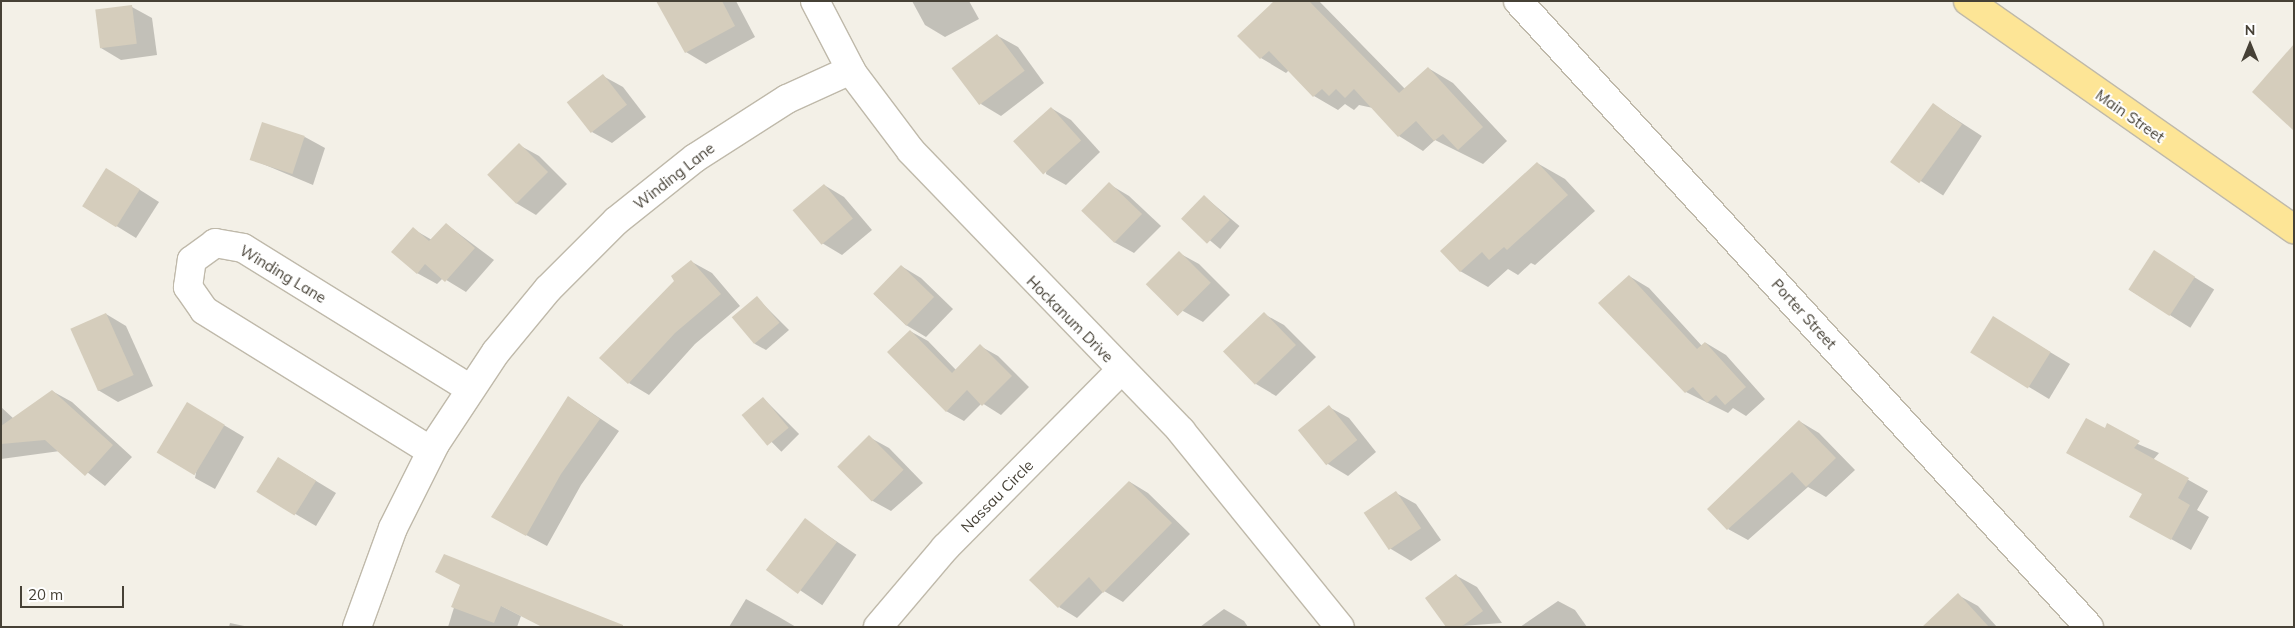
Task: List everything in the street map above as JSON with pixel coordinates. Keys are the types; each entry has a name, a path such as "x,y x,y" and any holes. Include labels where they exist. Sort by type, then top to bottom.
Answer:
{"main road":[{"name":"Main Street","path":"1968,1 2294,229"}],"street":[{"name":"Hockanum Drive","path":"815,1 851,70 935,180 1121,370 1217,472 1340,627"},
{"name":"Porter Street","path":"1518,1 2089,627"},
{"name":"Winding Lane","path":"357,627 393,528 431,451 470,389 562,274 643,198 744,125 851,70"},
{"name":"Winding Lane","path":"431,451 204,310 188,288 192,260 215,244 243,248 470,389"},
{"name":"Nassau Circle","path":"878,627 945,548 1121,370"}],"building":[{"path":"656,1 722,1 735,26 685,53"},
{"path":"1274,1 1309,1 1399,93 1428,67 1483,127 1458,150 1443,134 1434,141 1416,121 1398,137 1354,89 1345,98 1336,89 1329,96 1322,89 1313,97 1269,51 1260,59 1237,36"},
{"path":"132,5 137,44 100,48 95,10"},
{"path":"997,34 1025,71 979,105 951,68"},
{"path":"2294,44 2294,131 2252,92"},
{"path":"603,74 627,105 591,133 567,102"},
{"path":"1933,103 1962,124 1919,183 1890,162"},
{"path":"1051,107 1081,140 1043,175 1013,141"},
{"path":"262,122 305,136 292,174 250,160"},
{"path":"519,143 548,172 516,204 487,175"},
{"path":"1537,162 1568,195 1507,250 1504,247 1489,260 1482,252 1460,272 1440,251"},
{"path":"106,168 140,189 116,227 82,206"},
{"path":"1109,182 1142,214 1114,243 1081,211"},
{"path":"824,184 853,218 822,245 793,210"},
{"path":"1204,195 1230,220 1207,244 1181,219"},
{"path":"446,223 475,248 445,282 425,264 417,274 391,252 413,227 429,241"},
{"path":"2154,250 2195,277 2169,316 2128,289"},
{"path":"1179,251 1211,283 1178,316 1146,284"},
{"path":"691,260 721,294 675,333 628,384 599,358 674,281 671,276"},
{"path":"901,265 934,297 906,326 873,294"},
{"path":"1629,275 1697,349 1705,342 1746,387 1725,405 1716,395 1707,403 1693,387 1685,393 1598,303"},
{"path":"757,296 779,323 754,344 732,317"},
{"path":"1264,312 1296,345 1255,385 1223,352"},
{"path":"106,313 134,375 98,391 70,329"},
{"path":"1993,316 2051,352 2028,389 1970,352"},
{"path":"910,330 952,373 980,344 1012,376 982,406 967,390 946,412 887,352"},
{"path":"52,390 113,445 85,476 45,440 1,444 1,426"},
{"path":"568,396 600,419 561,474 526,536 491,517"},
{"path":"763,397 789,428 767,446 742,415"},
{"path":"187,402 225,425 194,475 157,453"},
{"path":"1329,405 1357,440 1326,465 1298,430"},
{"path":"2086,418 2105,428 2107,423 2140,441 2134,448 2189,478 2178,498 2190,505 2171,540 2129,517 2142,494 2066,453"},
{"path":"1799,420 1836,458 1806,487 1792,472 1727,530 1707,509"},
{"path":"869,435 904,470 872,501 837,467"},
{"path":"278,457 316,481 294,516 256,492"},
{"path":"1129,481 1172,523 1103,593 1089,577 1058,608 1029,580"},
{"path":"1396,491 1421,528 1389,550 1364,513"},
{"path":"805,518 837,542 798,594 766,570"},
{"path":"444,554 623,625 623,627 542,627 501,606 494,623 451,607 460,585 435,572"},
{"path":"1456,574 1483,611 1461,627 1446,627 1425,598"},
{"path":"1958,593 1989,627 1922,627"}]}
